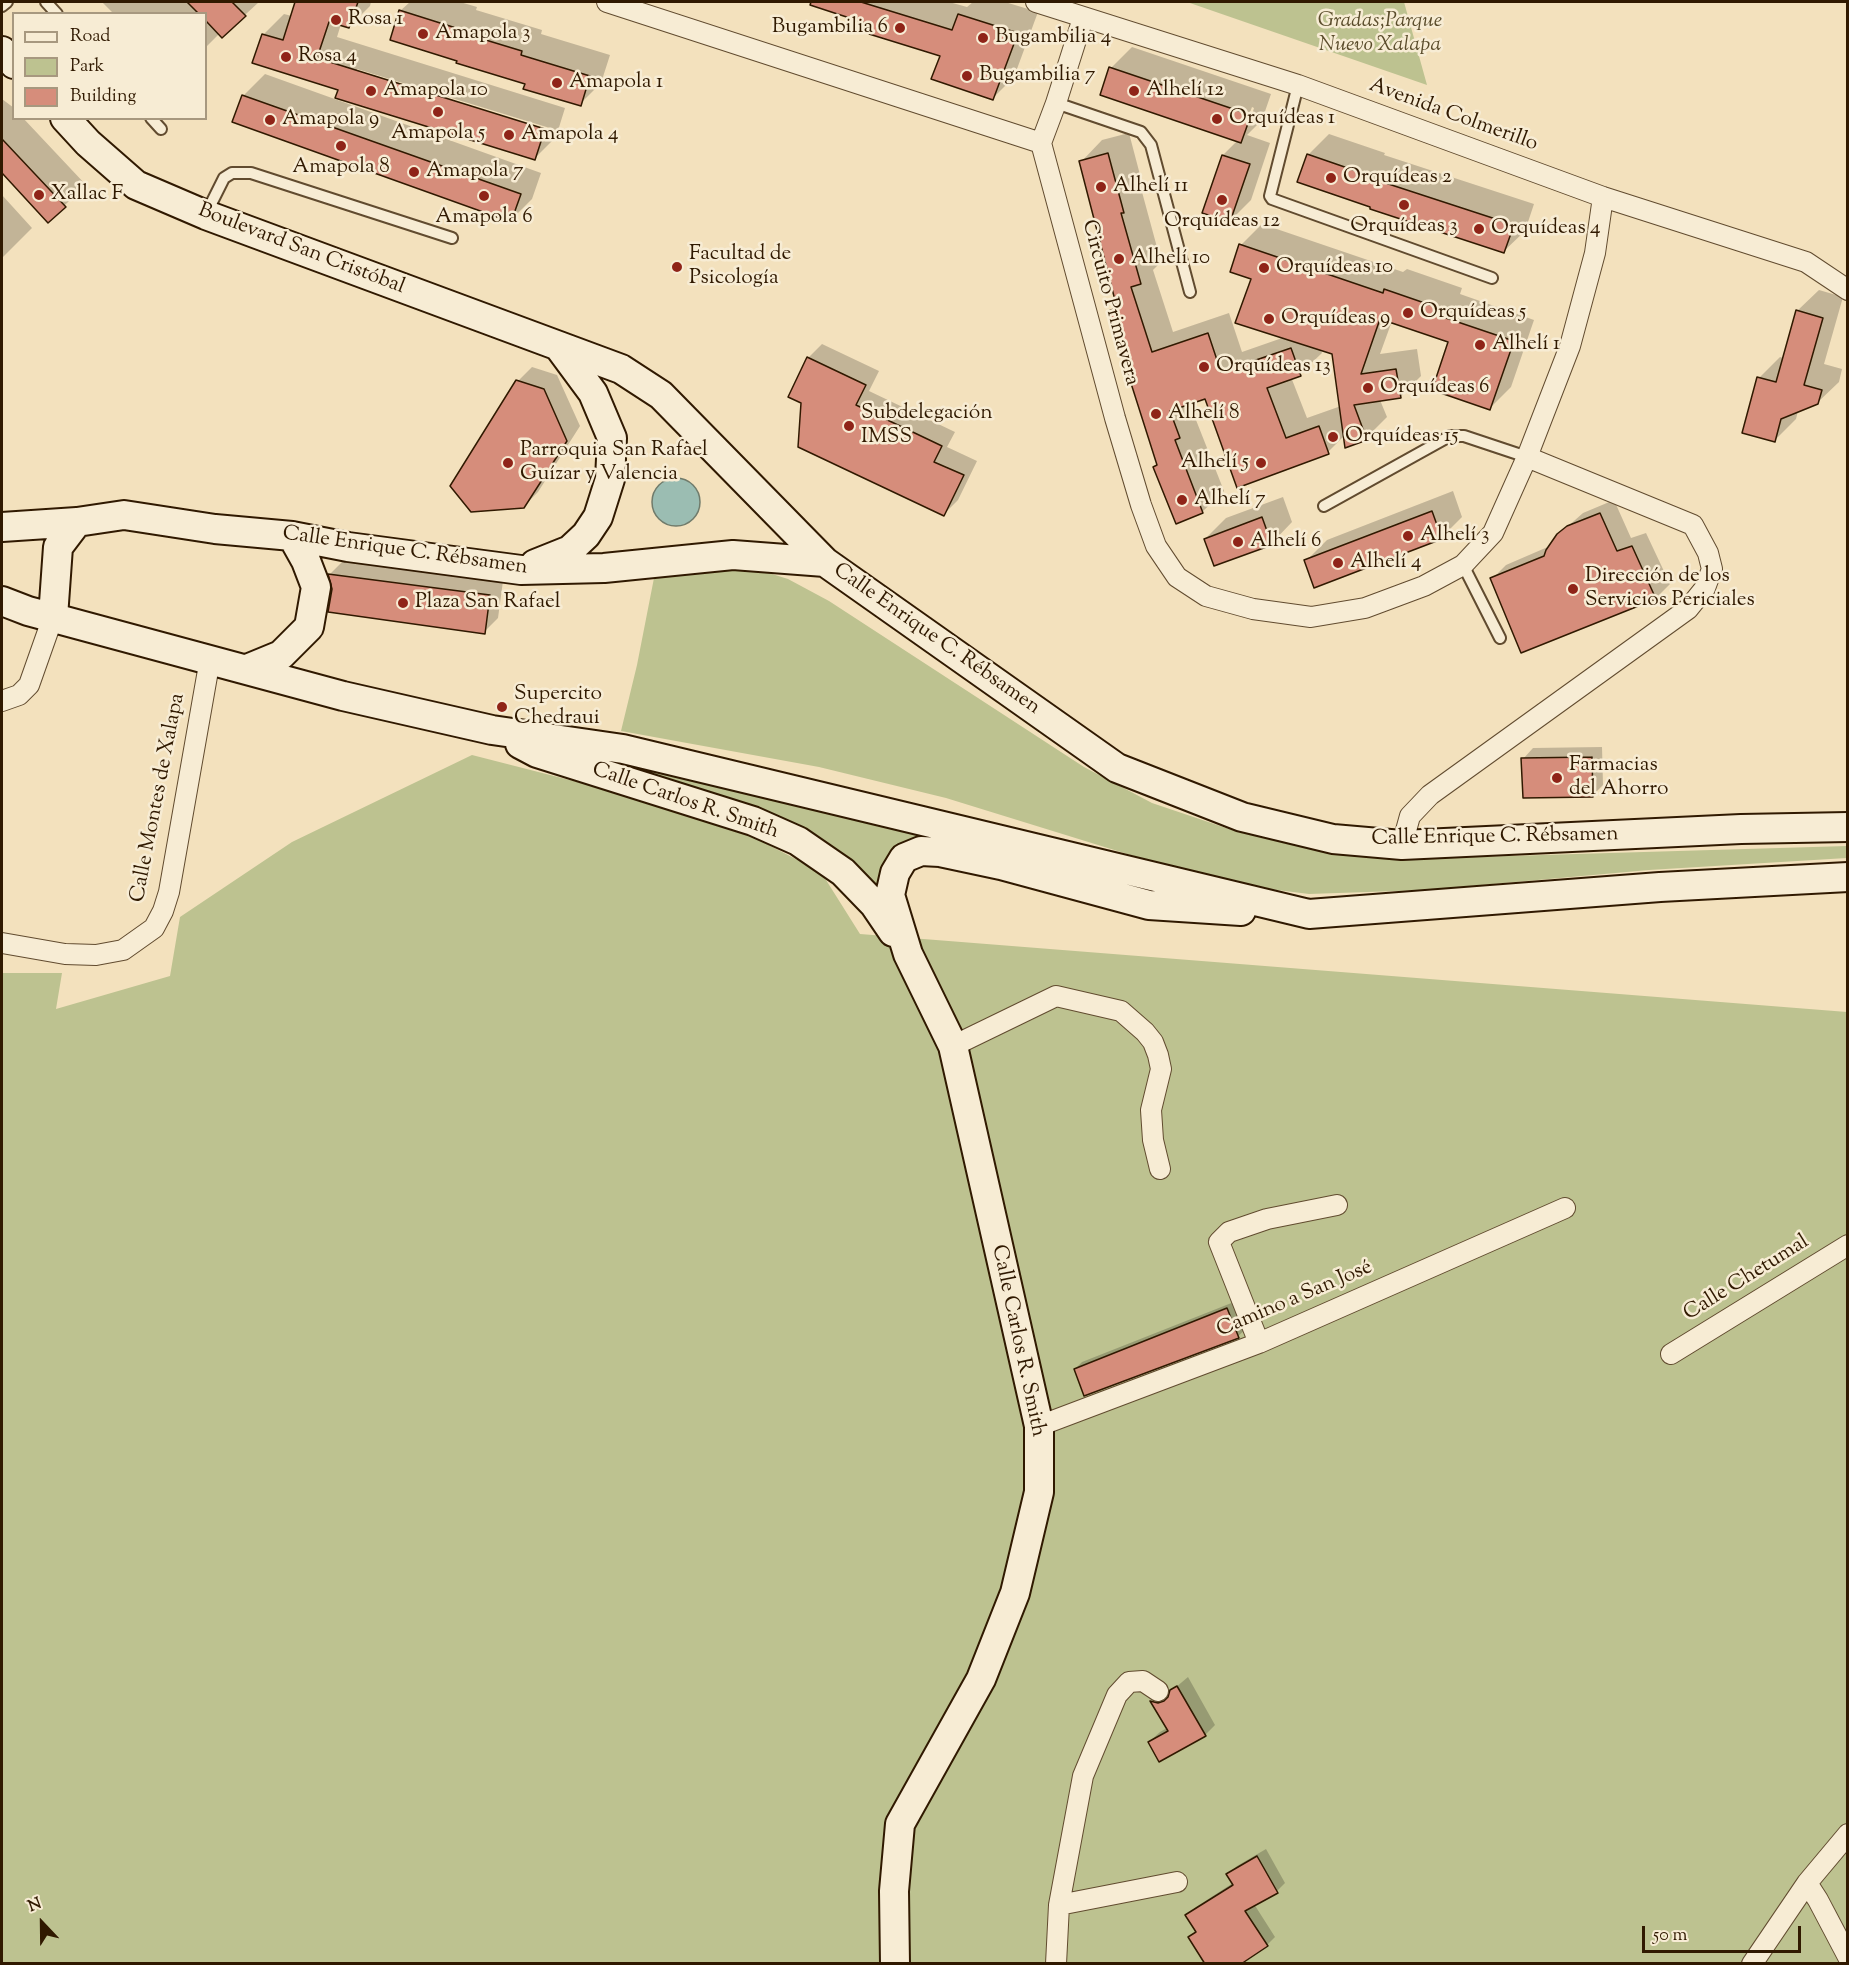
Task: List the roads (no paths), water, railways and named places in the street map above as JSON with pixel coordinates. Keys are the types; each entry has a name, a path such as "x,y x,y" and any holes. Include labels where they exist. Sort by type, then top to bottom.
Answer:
{"main road":[{"name":"Boulevard San Cristóbal","path":"67,120 88,143 136,185 206,214 621,369 661,395 825,562"},
{"path":"521,570 570,550 586,535 598,517 610,479 612,438 593,393 559,347"},
{"name":"Calle Enrique C. Rébsamen","path":"2,527 77,522 124,515 215,529 292,536 477,569 604,568 733,555 825,562 1117,768 1242,817 1334,839 1402,845 1848,827"},
{"path":"53,617 58,547 77,522"},
{"path":"247,669 281,655 309,627 316,587 306,561 292,536"},
{"path":"2,601 343,696 492,730 624,749 1309,914 1660,886 1848,877"},
{"name":"Calle Carlos R. Smith","path":"492,730 537,753 753,821 798,841 843,872 874,904 908,954 953,1046 1039,1426 1039,1492 1015,1593 981,1679 900,1824 894,1891 895,1964"},
{"name":"Calle Carlos R. Smith","path":"908,954 890,895 895,873 904,858 921,851 940,852 1001,865 1149,905 1309,914"}],"street":[{"path":"607,2 1041,143 1083,18"},
{"name":"Avenida Colmerillo","path":"1036,2 1298,85 1603,197 1806,262 1848,290"},
{"name":"Circuito Primavera","path":"1041,143 1115,418 1156,546 1178,577 1206,596 1253,609 1311,617 1365,608 1424,586 1463,565 1493,532 1527,457 1570,346 1595,253 1603,197"},
{"path":"1402,845 1410,816 1430,795 1688,609 1705,588 1712,569 1708,554 1693,525 1527,457"},
{"path":"2,701 19,695 29,685 53,617"},
{"name":"Calle Montes de Xalapa","path":"2,943 65,954 96,955 123,950 154,928 169,892 210,659"},
{"path":"953,1046 1056,996 1121,1011 1145,1032 1153,1042 1158,1055 1161,1069 1151,1110 1153,1140 1160,1169"},
{"path":"1259,1343 1220,1242 1229,1232 1267,1219 1337,1205"},
{"name":"Camino a San José","path":"1039,1426 1259,1343 1565,1208"},
{"name":"Calle Chetumal","path":"1671,1354 1848,1245"},
{"path":"1056,1964 1059,1905 1083,1776 1116,1695 1129,1682 1143,1681 1158,1691"},
{"path":"1752,1964 1807,1883 1848,1834"},
{"path":"1059,1905 1177,1882"},
{"path":"1807,1883 1848,1957"}],"lane":[{"path":"2,6 7,2"},
{"path":"1298,85 1270,196 1272,199 1492,278"},
{"path":"1056,103 1141,132 1151,145 1190,292"},
{"path":"153,120 161,129"},
{"path":"206,214 224,178 232,173 251,173 452,238"},
{"path":"1324,506 1450,436 1464,436 1527,457"},
{"path":"1463,565 1500,638"}],"water":[{"path":"676,478 693,485 700,502 693,519 676,526 659,519 652,502 659,485"}],"place":[{"name":"Rosa 1","path":"336,20"},
{"name":"Bugambilia 6","path":"900,28"},
{"name":"Amapola 3","path":"423,34"},
{"name":"Bugambilia 4","path":"983,38"},
{"name":"Rosa 4","path":"286,57"},
{"name":"Bugambilia 7","path":"967,76"},
{"name":"Amapola 1","path":"557,83"},
{"name":"Amapola 10","path":"371,91"},
{"name":"Alhelí 12","path":"1134,91"},
{"name":"Amapola 5","path":"438,112"},
{"name":"Orquídeas 1","path":"1217,119"},
{"name":"Amapola 9","path":"270,120"},
{"name":"Amapola 4","path":"509,135"},
{"name":"Amapola 8","path":"341,146"},
{"name":"Amapola 7","path":"414,172"},
{"name":"Orquídeas 2","path":"1331,178"},
{"name":"Alhelí 11","path":"1101,187"},
{"name":"Xallac F","path":"39,195"},
{"name":"Amapola 6","path":"484,196"},
{"name":"Orquídeas 12","path":"1222,200"},
{"name":"Orquídeas 3","path":"1404,205"},
{"name":"Orquídeas 4","path":"1479,229"},
{"name":"Alhelí 10","path":"1119,259"},
{"name":"Facultad de Psicología","path":"677,267"},
{"name":"Orquídeas 10","path":"1264,268"},
{"name":"Orquídeas 5","path":"1408,313"},
{"name":"Orquídeas 9","path":"1269,319"},
{"name":"Alhelí 1","path":"1480,345"},
{"name":"Orquídeas 13","path":"1204,367"},
{"name":"Orquídeas 6","path":"1368,388"},
{"name":"Alhelí 8","path":"1156,414"},
{"name":"Subdelegación IMSS","path":"849,426"},
{"name":"Orquídeas 15","path":"1333,437"},
{"name":"Parroquia San Rafael Guízar y Valencia","path":"508,463"},
{"name":"Alhelí 5","path":"1261,463"},
{"name":"Alhelí 7","path":"1182,500"},
{"name":"Alhelí 3","path":"1408,536"},
{"name":"Alhelí 6","path":"1238,542"},
{"name":"Alhelí 4","path":"1338,563"},
{"name":"Dirección de los Servicios Periciales","path":"1573,589"},
{"name":"Plaza San Rafael","path":"403,603"},
{"name":"Supercito Chedraui","path":"502,707"},
{"name":"Farmacias del Ahorro","path":"1557,778"}],"park label":[{"name":"Gradas;Parque Nuevo Xalapa","path":"1380,34"}]}
